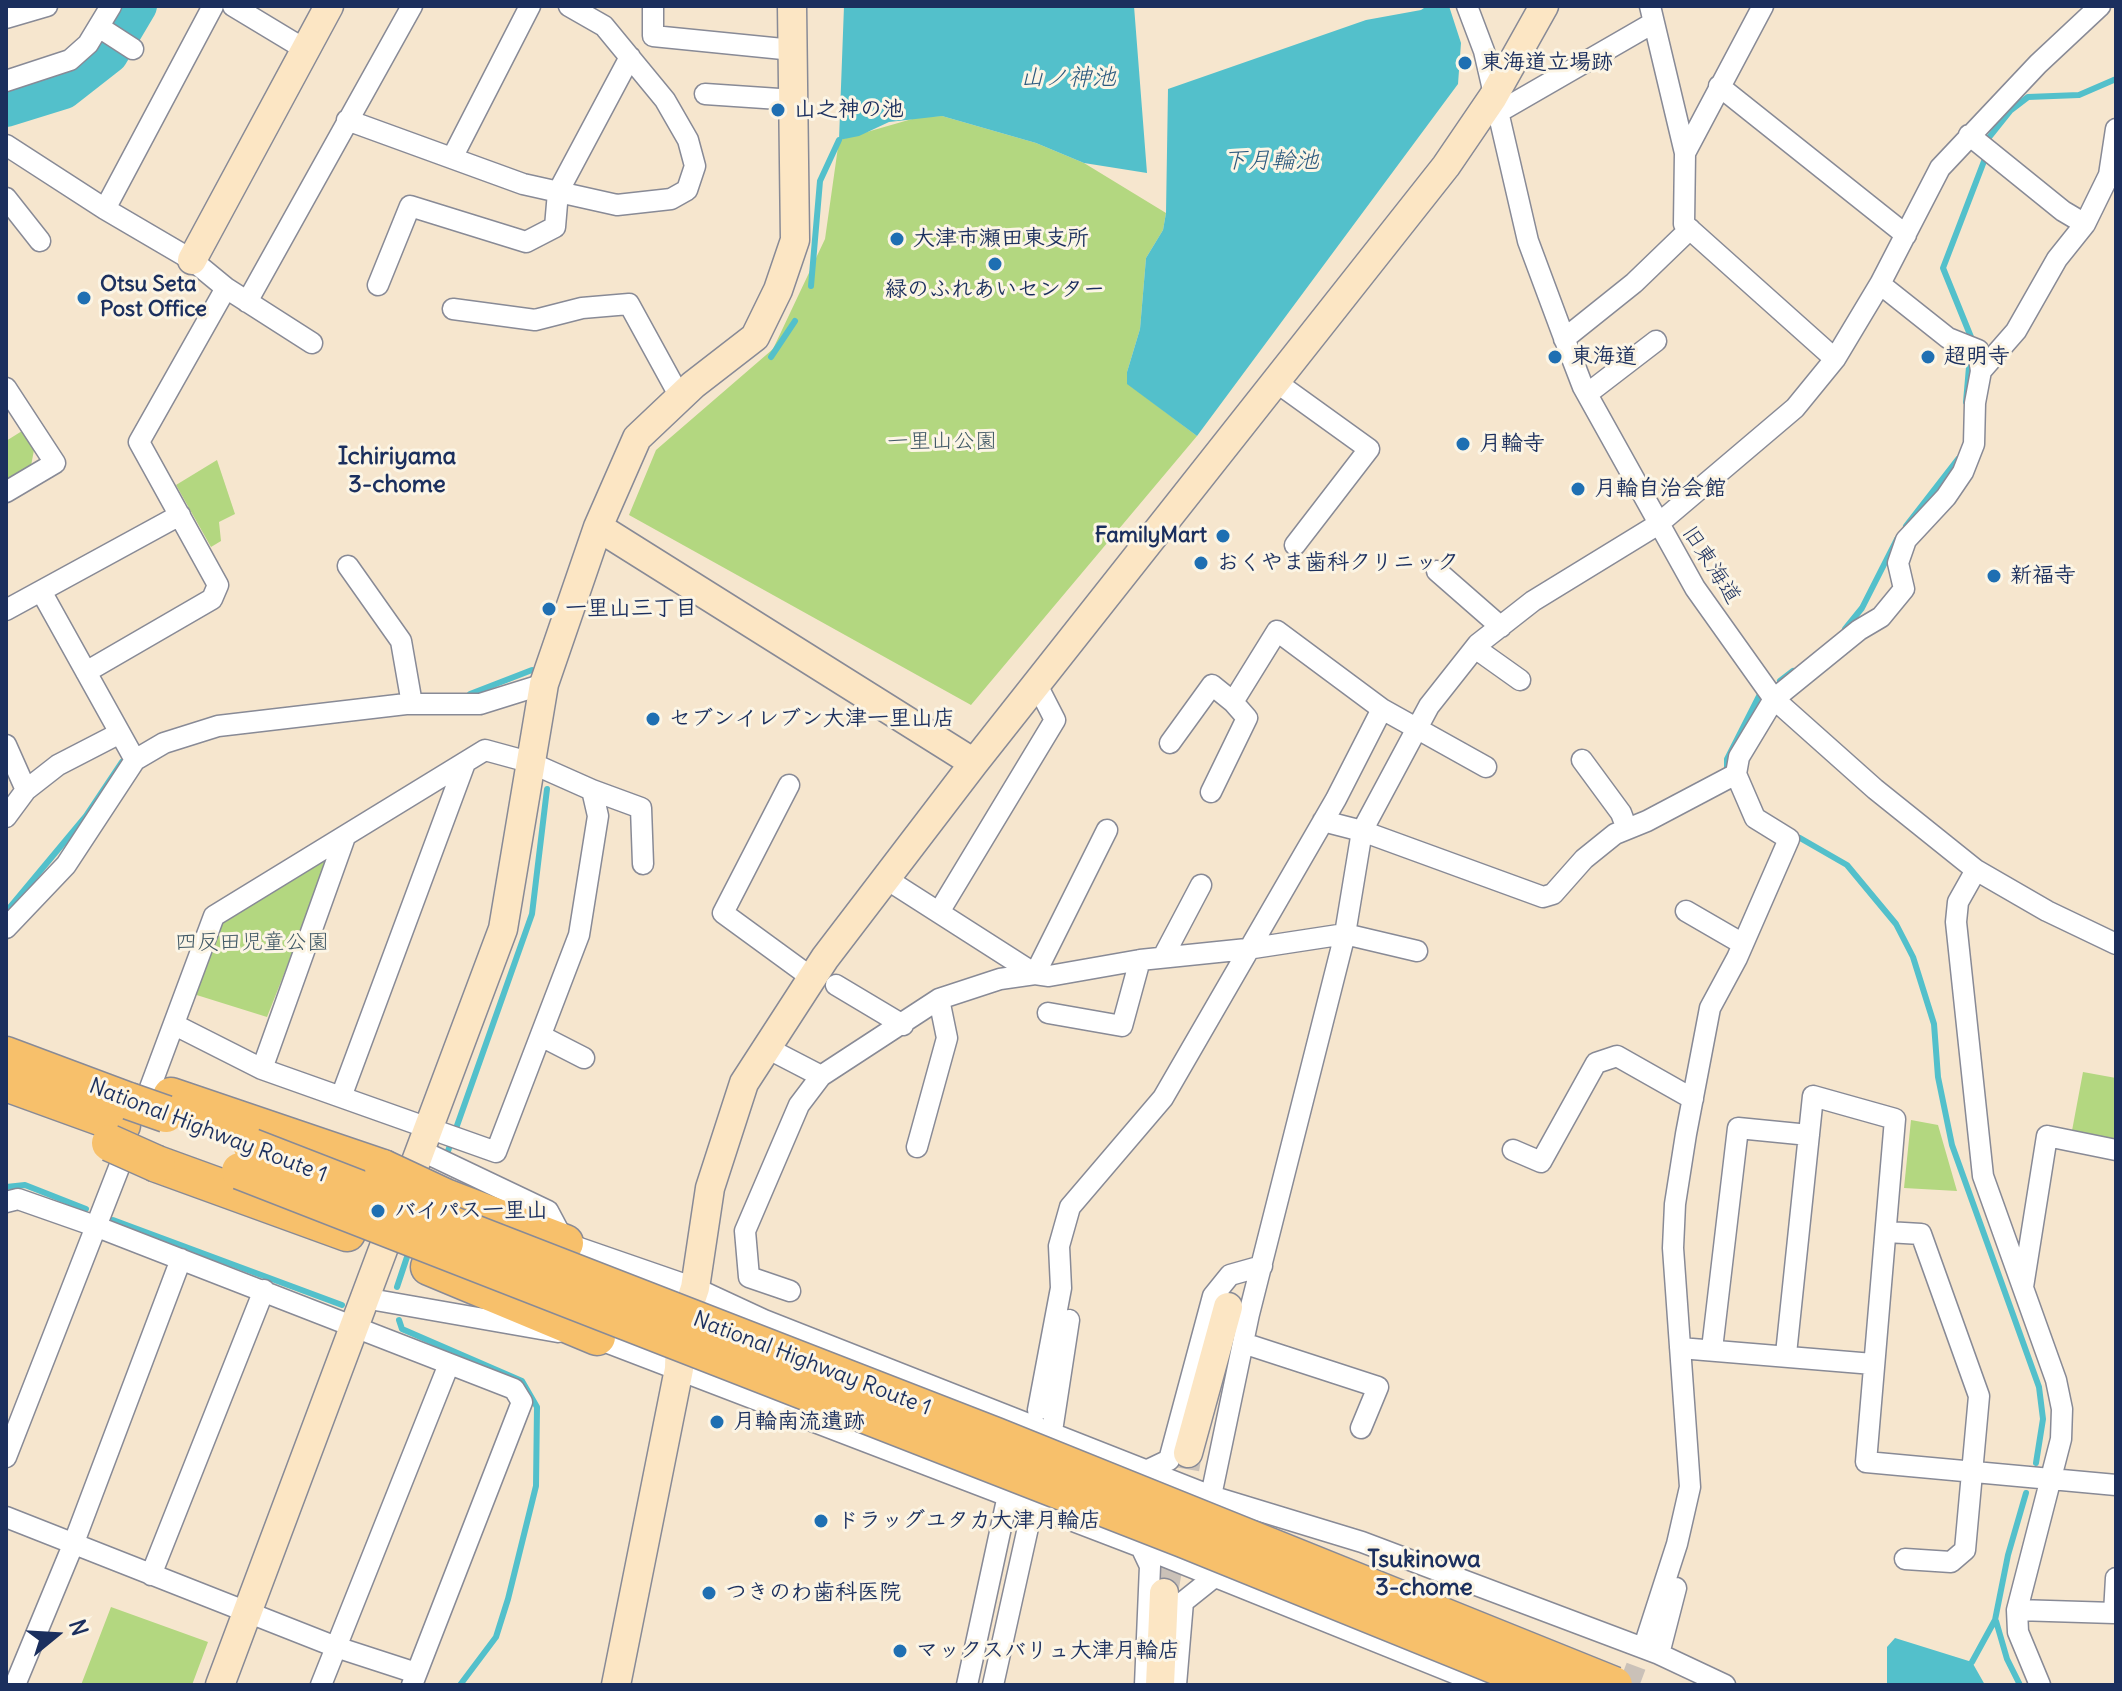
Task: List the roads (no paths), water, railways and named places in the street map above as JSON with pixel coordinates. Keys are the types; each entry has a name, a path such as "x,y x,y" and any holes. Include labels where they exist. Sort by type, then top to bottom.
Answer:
{"highway":[{"path":"6,1055 48,1071 124,1114 163,1128 347,1233 597,1337"},
{"name":"National Highway Route 1","path":"6,1083 124,1114"},
{"path":"6,1099 124,1114 163,1128 269,1126 383,1168 445,1197 565,1243"},
{"name":"National Highway Route 1","path":"163,1128 996,1436 1614,1685"},
{"name":"National Highway Route 1","path":"246,1159 1543,1685"}],"street":[{"path":"6,18 47,6"},
{"path":"6,81 70,60 100,28 111,6"},
{"path":"105,209 213,6"},
{"path":"233,6 306,50"},
{"path":"192,260 329,6"},
{"path":"247,302 412,6"},
{"path":"452,158 530,6"},
{"path":"347,120 523,184 617,205 671,199 687,190 695,166 688,140 665,100 604,26 569,6"},
{"path":"653,6 653,36 793,50"},
{"path":"220,1685 352,1327 431,1137 503,929 544,684 598,527 637,438 680,397 755,337 778,290 795,240 792,6"},
{"name":"旧東海道","path":"1467,6 1484,51 1528,241 1564,339 1587,394 1657,525 1695,588 1774,699 1875,789 1976,870 2047,911 2116,944"},
{"path":"616,1685 679,1369 680,1333 695,1288 710,1188 744,1083 767,1048 824,982 888,880 974,763 1495,105 1544,6"},
{"path":"1685,153 1763,6"},
{"path":"1211,1496 1243,1343 1345,934 1362,831 1416,728 1475,648 1533,601 1657,525 1795,408 1835,359 1880,284 1940,168 2100,6"},
{"path":"1495,105 1651,15 1685,153 1684,224 1835,359"},
{"path":"100,28 132,48"},
{"path":"378,285 410,206 526,242 555,227 558,192 630,57"},
{"path":"1719,86 1906,235"},
{"path":"705,94 794,100"},
{"path":"1981,371 2016,331 2057,259 2085,224 2109,175 2116,129"},
{"path":"1972,139 2063,211 2085,224"},
{"path":"6,145 192,260 226,288 312,343"},
{"path":"6,198 40,241"},
{"path":"1564,339 1634,283 1690,229"},
{"path":"1647,1645 1691,1530 1681,1526 1690,1487 1673,1248 1675,1204 1693,1099 1710,1008 1743,944 1789,839 1755,818 1735,774 1739,757 1774,699 1859,630 1881,617 1904,589 1898,563 1906,540 1946,497 1963,472 1974,444 1975,403 1981,371 1978,350 1948,338 1880,284"},
{"path":"86,672 212,599 218,585 139,442 226,288"},
{"path":"453,309 535,320 582,308 629,304 680,397"},
{"path":"1587,394 1656,341"},
{"path":"1276,382 1369,449 1295,545"},
{"path":"6,388 55,463 6,492"},
{"path":"6,610 180,515"},
{"path":"598,527 974,763"},
{"path":"348,566 401,641 412,704"},
{"path":"1437,571 1501,627"},
{"path":"41,591 135,760"},
{"path":"1233,702 1277,631 1382,709 1486,767"},
{"path":"1475,648 1520,680"},
{"path":"939,912 1055,720 1036,683"},
{"path":"6,928 66,865 135,760 164,743 218,726 412,704 480,704 544,684"},
{"path":"1170,743 1212,685 1247,718 1211,792"},
{"path":"1031,1415 1047,1288 1070,1207 1163,1098 1323,821 1382,709"},
{"path":"6,817 26,790 58,765 120,733"},
{"path":"6,745 26,790"},
{"path":"6,1457 175,1025 214,916 485,750 529,762 641,808 643,864"},
{"path":"1582,760 1624,821"},
{"path":"341,1097 465,763"},
{"path":"1624,821 1735,774"},
{"path":"789,785 723,913 824,982 903,1025"},
{"path":"1323,821 1362,831 1543,897 1559,888 1624,821 1687,789"},
{"path":"431,1137 496,1152 579,935 598,816 592,790"},
{"path":"1035,974 1107,830"},
{"path":"262,1069 345,837"},
{"path":"1976,870 1958,902 1956,922 1983,1176 2056,1380 2062,1409 2061,1439 2017,1610 2018,1632 2040,1685"},
{"path":"888,880 1035,974"},
{"path":"1163,957 1201,885"},
{"path":"1686,911 1743,944"},
{"path":"790,1291 749,1277 745,1231 799,1105 821,1076 939,999 1000,979 1035,974 1049,976 1140,960 1247,949 1345,934 1417,951"},
{"path":"1048,1013 1122,1026 1140,960"},
{"path":"917,1147 947,1038 939,999"},
{"path":"175,1025 262,1069 341,1097 431,1137 548,1211 565,1243 695,1288 764,1320 1031,1415 1052,1431 1211,1496 1362,1542 1647,1645 1725,1685"},
{"path":"541,1036 584,1058"},
{"path":"767,1048 821,1076"},
{"path":"1513,1150 1541,1162 1596,1063 1617,1056 1693,1099"},
{"path":"1786,1354 1813,1096 1895,1119 1866,1462 2116,1485"},
{"path":"1712,1349 1738,1128 1809,1135"},
{"path":"2023,1291 2047,1136 2116,1150"},
{"path":"6,1202 18,1199 264,1290 514,1389 522,1402 414,1679 6,1517"},
{"path":"1887,1232 1921,1234 1979,1396 1965,1550 1951,1562 1905,1559"},
{"path":"1052,1431 1073,1291 1059,1246"},
{"path":"15,1685 73,1545 181,1259"},
{"path":"1188,1453 1228,1307 1262,1266"},
{"path":"1148,1470 1169,1460 1213,1296 1230,1275 1262,1266"},
{"path":"151,1575 264,1290"},
{"path":"364,1298 525,1329 597,1337 1019,1504 1141,1547 1484,1685"},
{"path":"1243,1343 1378,1387 1361,1428"},
{"path":"1680,1348 1786,1354 1873,1364"},
{"path":"321,1685 449,1364"},
{"path":"967,1685 1019,1504"},
{"path":"980,1685 1019,1504"},
{"path":"993,1685 1019,1504"},
{"path":"1141,1547 1150,1566 1145,1685"},
{"path":"1176,1685 1183,1602 1213,1578"},
{"path":"2017,1610 2114,1613 2116,1578"},
{"path":"1160,1685 1164,1593"}],"water":[{"name":"山ノ神池","path":"844,6 1134,6 1147,173 1084,163 1036,143 942,116 889,122 859,136 839,140"},
{"name":"下月輪池","path":"1427,6 1449,6 1461,43 1458,84 1197,436 1127,384 1127,372 1140,329 1146,258 1163,230 1166,213 1168,89 1366,20 1421,10"},
{"path":"1895,1638 1972,1662 1985,1685 1887,1685 1887,1647"}],"waterway":[{"path":"6,109 64,91 110,55 139,6"},
{"path":"1987,145 1987,140 2011,110 2028,97 2079,95 2116,79"},
{"path":"811,286 820,181 839,140"},
{"path":"1973,342 1943,268 1986,156"},
{"path":"771,357 795,321"},
{"path":"1966,402 1969,367"},
{"path":"1906,526 1958,459"},
{"path":"1845,629 1862,608 1897,539"},
{"path":"470,694 532,670"},
{"path":"1780,681 1793,671"},
{"path":"1727,769 1727,759 1759,696"},
{"path":"6,912 86,816 122,762"},
{"path":"448,1151 532,914 547,789"},
{"path":"1800,838 1847,865 1896,924 1913,957 1934,1024 1938,1077 1952,1145 2039,1387 2043,1419 2036,1463"},
{"path":"6,1187 25,1185 86,1209"},
{"path":"113,1220 342,1305"},
{"path":"397,1287 409,1251"},
{"path":"399,1320 402,1329 522,1381 537,1407 536,1486 508,1599 496,1637 460,1685"},
{"path":"1972,1662 1995,1620 2008,1555 2026,1493"},
{"path":"1996,1621 2007,1659 2020,1685"}],"tunnel":[{"path":"1164,1593 1188,1453"},
{"path":"1629,1685 1647,1637"}],"place":[{"name":"東海道立場跡","path":"1465,63"},
{"name":"山之神の池","path":"778,110"},
{"name":"大津市瀬田東支所","path":"897,239"},
{"name":"緑のふれあいセンター","path":"995,264"},
{"name":"Otsu Seta Post Office","path":"84,298"},
{"name":"東海道","path":"1555,357"},
{"name":"超明寺","path":"1928,357"},
{"name":"月輪寺","path":"1463,444"},
{"name":"月輪自治会館","path":"1578,489"},
{"name":"FamilyMart","path":"1223,536"},
{"name":"おくやま歯科クリニック","path":"1201,563"},
{"name":"新福寺","path":"1994,576"},
{"name":"一里山三丁目","path":"549,609"},
{"name":"セブンイレブン大津一里山店","path":"653,719"},
{"name":"バイパス一里山","path":"378,1211"},
{"name":"月輪南流遺跡","path":"717,1422"},
{"name":"ドラッグユタカ大津月輪店","path":"821,1521"},
{"name":"つきのわ歯科医院","path":"709,1593"},
{"name":"マックスバリュ大津月輪店","path":"900,1651"}],"district":[{"name":"Ichiriyama 3-chome","path":"397,471"},
{"name":"Tsukinowa 3-chome","path":"1424,1574"}],"park label":[{"name":"一里山公園","path":"942,442"},
{"name":"四反田児童公園","path":"252,943"}]}
